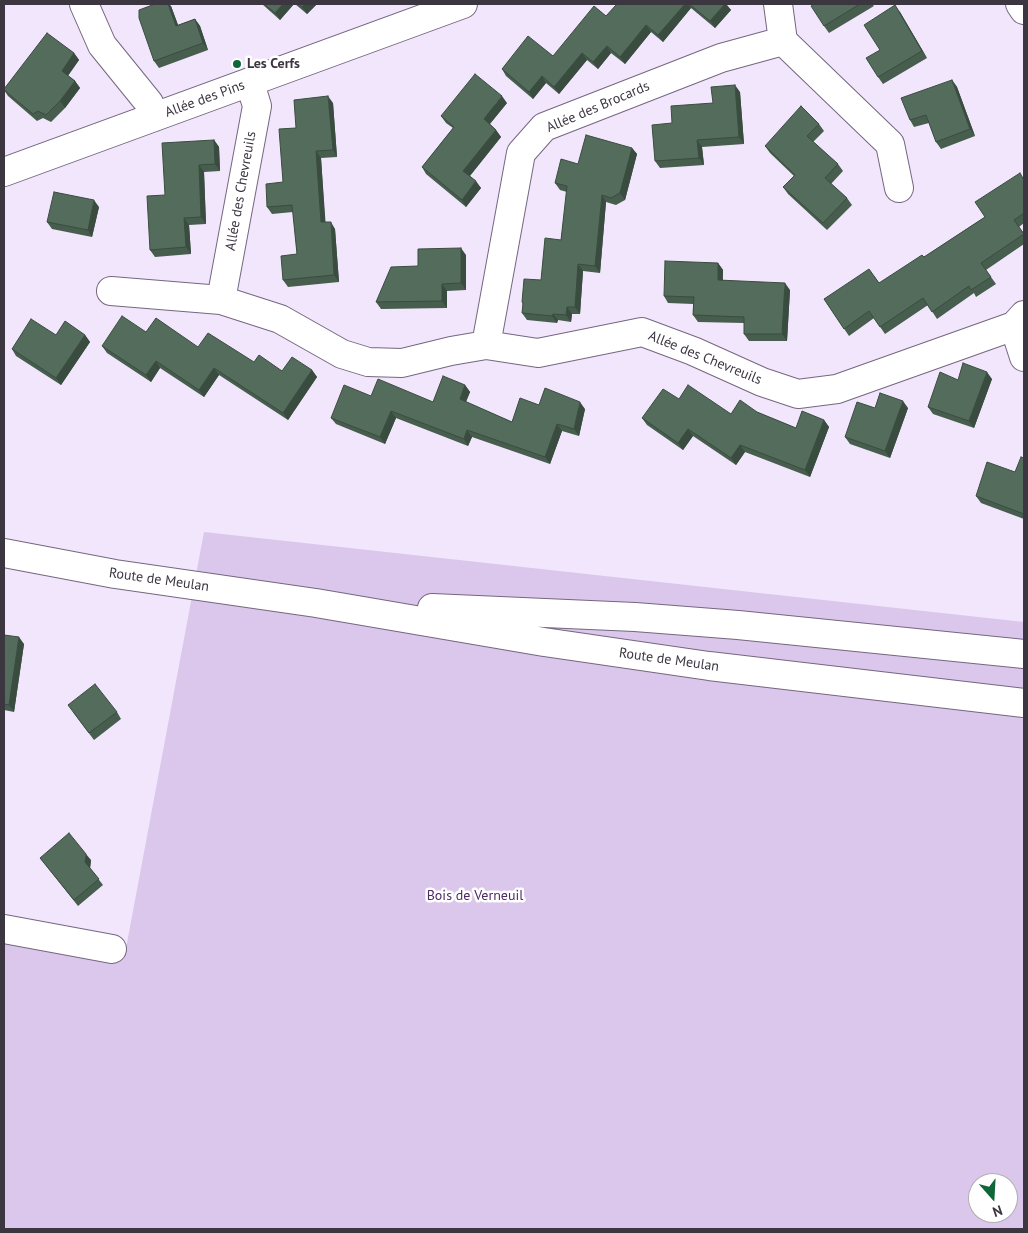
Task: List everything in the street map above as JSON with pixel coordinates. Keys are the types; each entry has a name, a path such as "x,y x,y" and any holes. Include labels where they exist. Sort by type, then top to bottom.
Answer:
{"street":[{"path":"84,4 102,45 148,103 154,117"},
{"name":"Allée des Pins","path":"4,172 463,4"},
{"path":"778,4 783,41 890,144 899,188"},
{"path":"1020,4 1024,10"},
{"name":"Allée des Brocards","path":"486,346 521,154 544,127 721,58 783,41"},
{"name":"Allée des Chevreuils","path":"221,300 257,106 250,83"},
{"name":"Allée des Chevreuils","path":"111,292 221,300 280,319 342,354 368,362 402,364 451,351 486,346 538,353 642,332 693,351 762,382 798,394 837,389 1019,321 1024,357"},
{"name":"Route de Meulan","path":"4,553 115,574 316,603 544,642 821,680 1024,703"},
{"name":"Route de Meulan","path":"316,603 635,617 862,636 1024,654"},
{"path":"4,930 112,948"}],"green space":[{"name":"Bois de Verneuil","path":"204,532 1024,622 1024,1229 4,1229 4,938 124,959"}],"building":[{"path":"155,4 168,4 176,26 195,19 203,43 154,61 139,18 139,10"},
{"path":"264,4 283,4 275,13"},
{"path":"617,4 685,4 658,35 646,25 620,57 607,46 593,62 582,53 554,87 542,76 529,92 502,69 528,36 553,56 594,6 606,16"},
{"path":"689,4 725,4 710,21"},
{"path":"814,4 860,4 824,26 811,6"},
{"path":"895,5 922,51 878,77 866,58 880,50 864,25"},
{"path":"47,33 74,53 62,71 75,81 60,101 46,115 38,111 33,114 4,89"},
{"path":"475,74 502,96 484,119 496,130 463,171 476,181 462,200 422,167 454,127 441,116"},
{"path":"952,80 970,129 936,142 926,115 910,120 901,98"},
{"path":"735,85 739,137 697,140 699,158 655,161 652,125 672,123 671,106 713,103 711,87"},
{"path":"328,96 333,150 316,151 321,222 331,222 334,275 283,280 281,256 297,254 292,205 267,207 266,184 283,182 279,129 296,128 294,100"},
{"path":"801,106 819,124 807,136 838,164 825,178 847,198 823,223 783,187 795,175 765,146"},
{"path":"586,135 632,148 620,193 611,198 602,195 595,266 578,264 575,307 567,307 566,315 553,314 552,316 522,313 524,279 541,280 545,238 561,240 567,186 555,183 561,159 578,164"},
{"path":"214,140 215,164 199,165 201,217 184,218 186,247 150,250 147,196 165,195 162,143"},
{"path":"1020,173 1024,180 1024,213 1014,220 1024,234 981,263 991,277 971,290 969,286 932,312 923,298 880,327 869,311 844,329 824,299 869,269 879,283 922,255 924,257 985,217 975,202"},
{"path":"54,192 94,200 88,230 47,222"},
{"path":"461,248 461,283 442,284 442,301 376,302 391,267 418,266 418,249"},
{"path":"665,261 718,263 718,280 785,283 782,334 744,334 744,317 693,315 694,297 664,296"},
{"path":"122,316 146,332 156,318 198,347 208,333 254,362 259,355 282,371 292,357 312,370 283,413 214,368 199,390 156,361 146,375 102,346"},
{"path":"31,319 56,335 65,321 85,335 56,378 12,349"},
{"path":"963,363 987,372 969,421 928,407 940,372 958,380"},
{"path":"443,376 465,385 460,399 512,422 520,398 539,405 545,388 580,402 574,429 557,424 545,457 467,430 464,439 391,411 380,437 331,418 344,385 371,396 378,379 433,402"},
{"path":"688,385 731,414 740,400 757,412 796,428 802,411 824,420 805,470 740,445 731,458 688,429 678,443 642,418 663,389 679,399"},
{"path":"880,393 903,401 885,451 845,437 857,402 875,408"},
{"path":"1021,457 1024,458 1024,514 976,496 987,462 1015,472"},
{"path":"4,635 19,637 9,705 4,704"},
{"path":"95,684 117,712 89,733 68,705"},
{"path":"69,833 86,854 85,862 99,879 74,900 40,858"}],"place":[{"name":"Les Cerfs","path":"237,64"}]}
